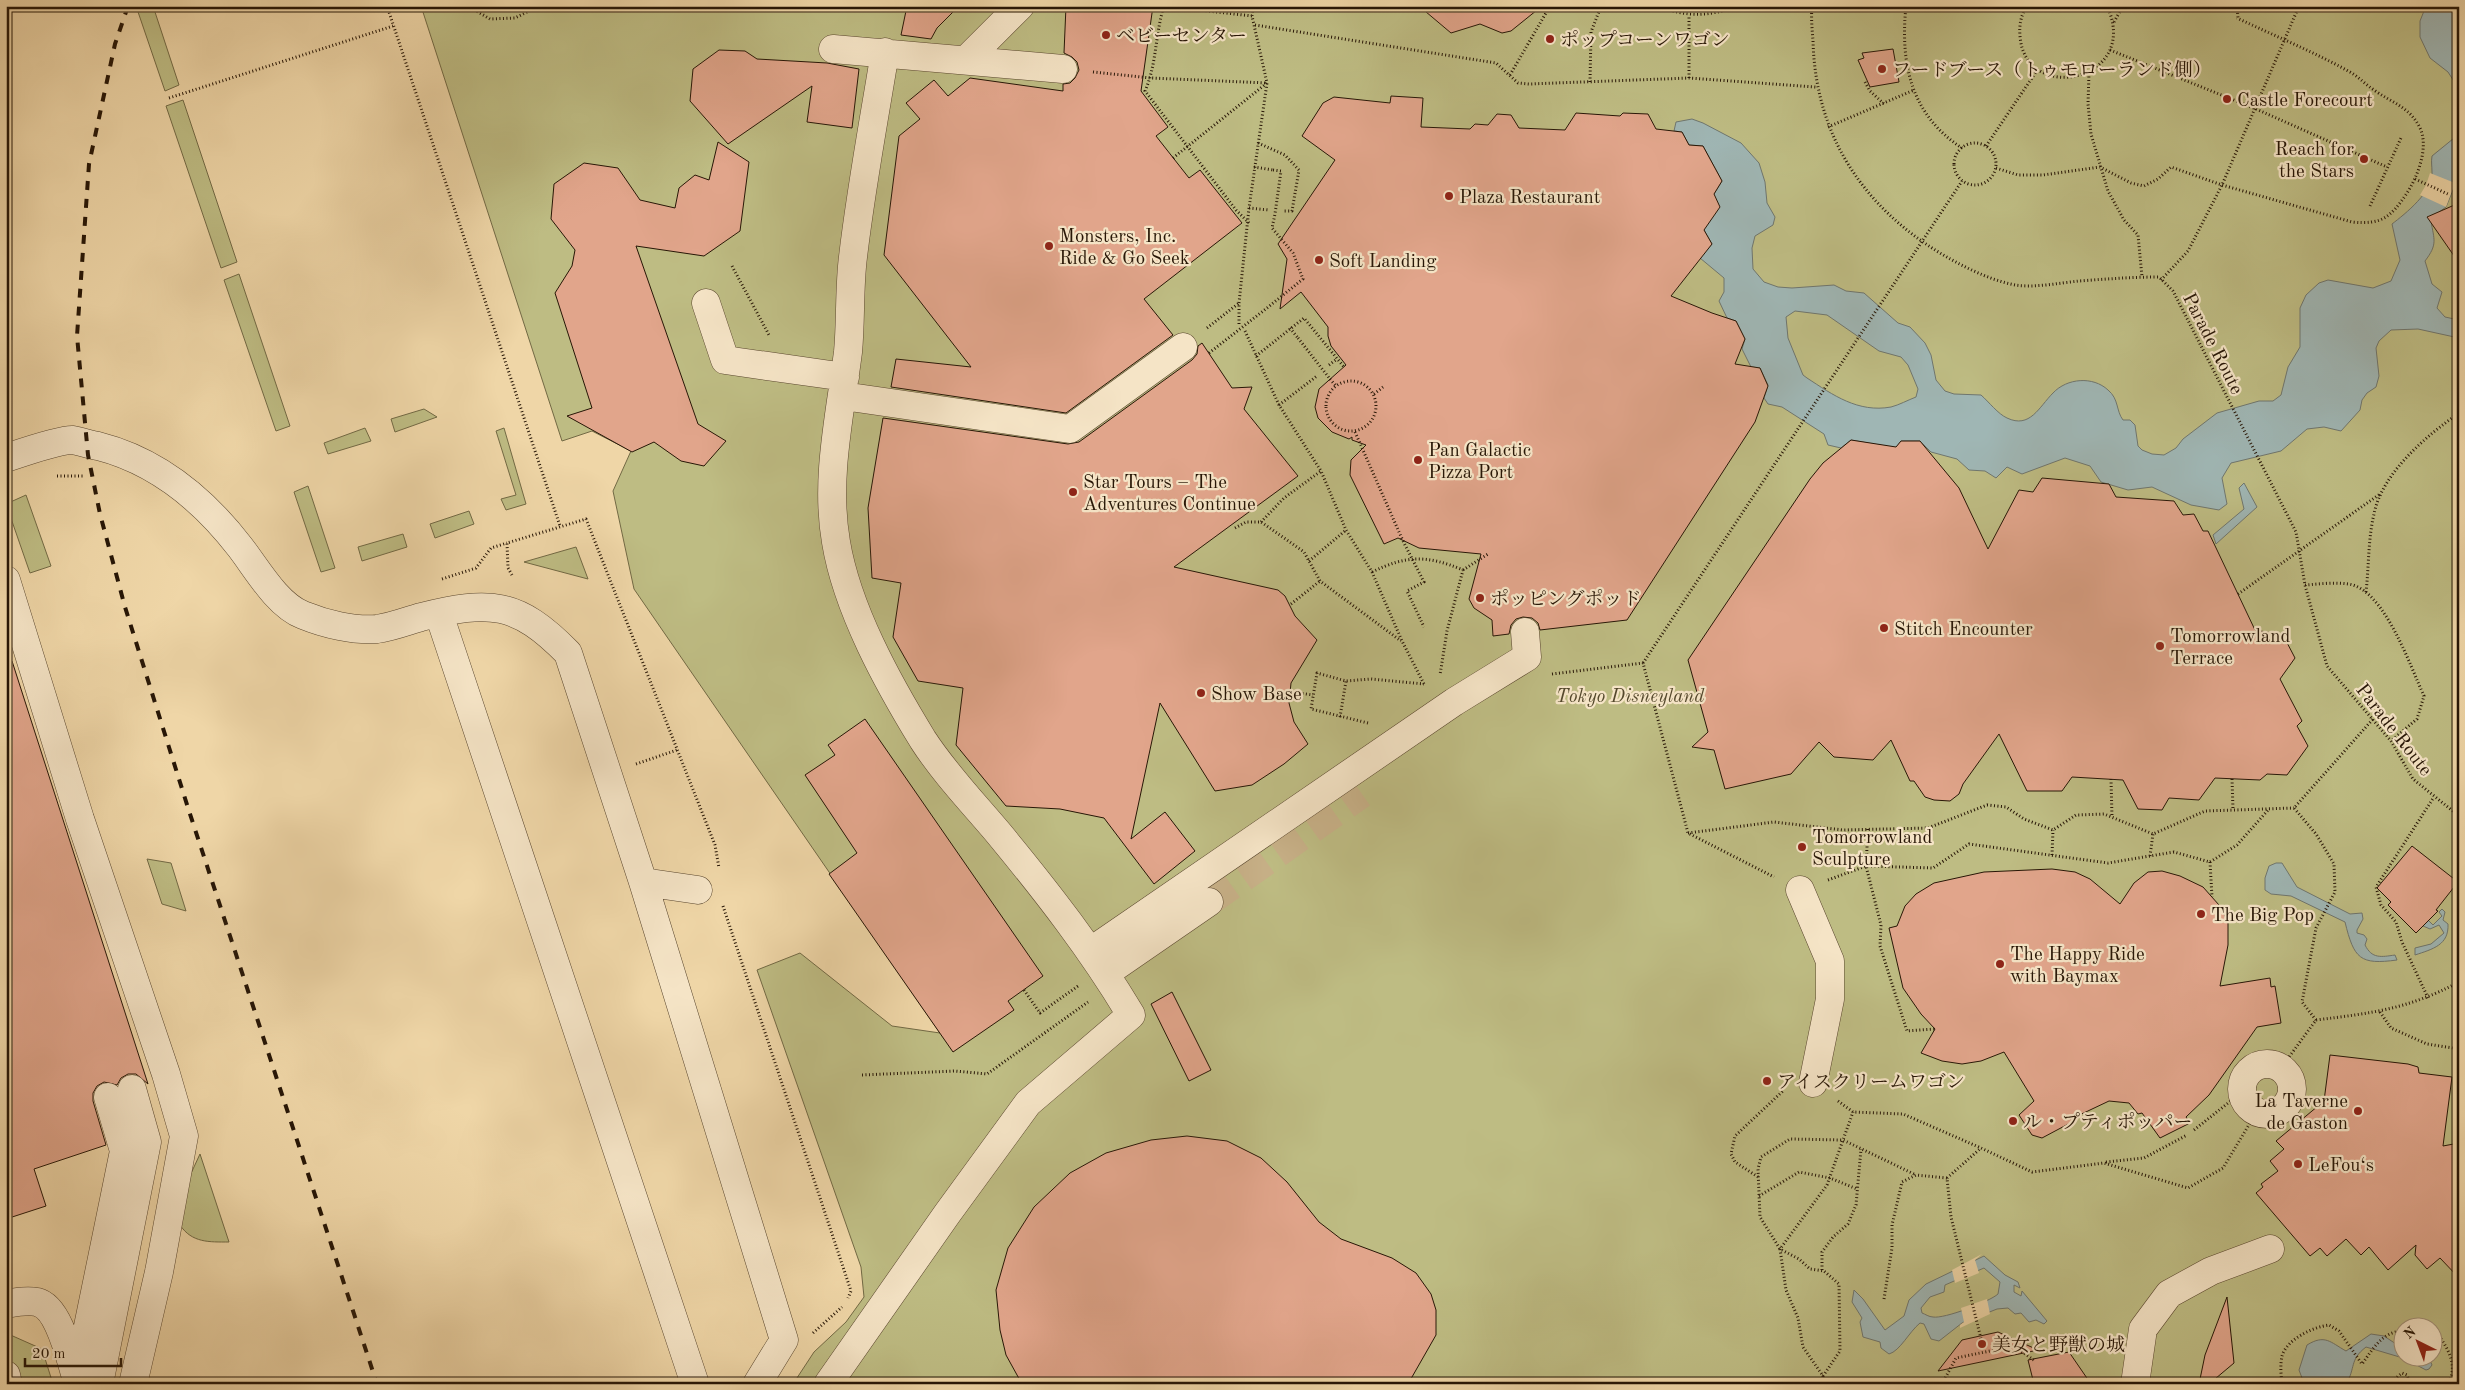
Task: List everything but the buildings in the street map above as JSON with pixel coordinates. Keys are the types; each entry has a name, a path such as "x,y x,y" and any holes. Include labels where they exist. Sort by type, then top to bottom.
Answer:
{"street":[{"path":"966,60 1020,6"},
{"path":"833,49 885,52 1063,69"},
{"path":"828,1384 1028,1102 1131,1015 1098,962 1001,837 952,780 924,742 885,673 847,590 836,545 831,509 833,471 850,332 852,259 885,52"},
{"path":"706,303 725,360 844,387 1070,429 1182,347"},
{"path":"6,458 71,440 132,456 159,471 210,511 271,591 301,614 352,628 378,629 468,606 493,606 519,615 545,630 568,653 643,882 784,1340 757,1384"},
{"path":"6,580 80,819 166,1074 184,1136 159,1272 133,1384"},
{"path":"439,614 695,1384"},
{"path":"1098,962 1454,702 1527,657 1525,632"},
{"path":"643,882 712,889"},
{"path":"1800,890 1830,961 1830,999 1813,1083"},
{"path":"1098,962 1209,902"},
{"path":"2273,1064 2281,1068 2292,1081 2291,1098 2287,1105 2273,1114 2249,1102 2246,1076 2257,1066 2273,1064"},
{"path":"85,1382 124,1151 120,1093"},
{"path":"2134,1384 2144,1329 2169,1294 2211,1271 2270,1249"},
{"path":"6,1304 23,1301 40,1302 54,1316 85,1382"},
{"path":"6,1375 8,1384"}],"path":[{"path":"387,6 560,526"},
{"path":"468,6 490,19 515,18 539,6"},
{"path":"1249,223 1236,210 1145,91 1151,78 1164,6 1252,16"},
{"path":"1239,324 1239,303 1249,223 1249,208 1267,83 1252,16 1253,6"},
{"path":"1510,75 1550,6"},
{"path":"1590,82 1591,32 1601,6"},
{"path":"1656,6 1689,16 1704,15 1739,6"},
{"name":"Parade Route","path":"1812,6 1813,63 1816,88 1828,128 1858,180 1884,210 1921,242 1969,269 2015,285 2158,277 2178,299 2296,532 2305,585 2327,666 2391,741 2413,779 2459,816"},
{"path":"1906,6 1903,34 1906,64 1914,90 1943,136 1962,148"},
{"path":"2009,6 2023,12"},
{"path":"2027,6 2023,12 2019,27 2020,42 2027,57 2038,68 2049,75 2063,78 2089,73 2102,63 2110,50 2114,36 2114,22 2107,6"},
{"path":"2114,22 2123,6"},
{"path":"1996,168 2018,175 2043,175 2100,167 2131,183 2144,186 2158,179 2171,167 2222,185 2352,222 2374,223 2392,214 2415,180 2424,146 2421,130 2413,116 2402,105 2374,90 2350,72 2237,18 2238,6"},
{"path":"2161,280 2188,251 2222,185 2299,6"},
{"path":"1689,16 1689,78"},
{"path":"1254,25 1496,63 1518,83 1689,78 1816,88"},
{"path":"169,98 393,26"},
{"path":"2110,50 2256,109 2387,168"},
{"path":"1986,146 2038,68"},
{"path":"1063,69 1151,78 1267,83"},
{"path":"2089,73 2088,104 2091,134 2108,191 2124,220 2138,235 2142,277"},
{"path":"1865,82 1870,91 1884,104"},
{"path":"1173,158 1267,83"},
{"path":"1828,128 1914,90"},
{"path":"2370,206 2401,138"},
{"path":"1258,143 1285,155 1299,170 1292,211 1284,211"},
{"path":"1971,144 1986,146 1996,160 1994,175 1983,184 1968,184 1962,181 1954,168 1957,154 1962,148 1971,144"},
{"path":"1209,353 1303,279 1292,252 1272,228 1282,171 1254,167"},
{"path":"2415,180 2450,194"},
{"path":"1962,181 1643,663 1688,833 1800,890 1866,866 1934,868 1969,844 2108,863 2174,852 2210,862 2237,845 2269,809"},
{"path":"1249,208 1268,210"},
{"path":"732,266 771,338"},
{"path":"1182,347 1239,303"},
{"path":"1256,356 1304,318 1344,367"},
{"path":"1290,328 1336,386"},
{"path":"1245,331 1279,405 1321,471 1346,530 1372,572 1402,641 1425,684"},
{"path":"1329,365 1337,359"},
{"path":"1279,405 1317,376"},
{"path":"1348,380 1362,383 1374,394 1377,410 1369,425 1355,432 1338,430 1327,418 1325,401 1336,386 1348,380"},
{"path":"1374,394 1383,387"},
{"path":"2366,592 2374,514 2380,494 2400,466 2424,439 2459,412"},
{"path":"1355,432 1403,541 1424,582 1407,591 1424,627"},
{"path":"1261,522 1284,498 1321,471"},
{"path":"2238,594 2380,494"},
{"path":"491,548 586,519 715,845 712,889 850,1291 850,1296 840,1309 811,1335"},
{"path":"1235,528 1246,522 1261,522 1304,552 1320,580 1402,641"},
{"path":"1309,562 1346,530"},
{"path":"507,543 508,568 512,575"},
{"path":"1439,677 1447,631 1463,570 1488,554"},
{"path":"1372,572 1395,561 1424,558 1441,561 1463,570"},
{"path":"1291,604 1320,580"},
{"path":"2305,585 2349,584 2366,592 2384,612 2424,696 2417,718 2391,741"},
{"path":"1547,675 1643,663"},
{"path":"1364,724 1311,709 1317,673 1346,681 1371,679 1431,685"},
{"path":"1340,717 1346,681"},
{"path":"1292,692 1313,695"},
{"path":"2053,830 2076,816 2104,814 2152,834 2205,811 2294,808 2373,719"},
{"path":"2111,779 2112,817"},
{"path":"2232,779 2233,810"},
{"path":"2428,998 2402,942 2396,922 2381,905 2376,887 2434,797"},
{"path":"1688,833 1774,822 1843,830 1928,828 1987,805 2006,807 2024,819 2053,830"},
{"path":"2294,808 2316,834 2334,864 2334,892 2316,928 2302,1002 2316,1020"},
{"path":"1868,829 1866,866 1881,925 1880,946 1907,1032 1935,1029"},
{"path":"2052,855 2053,830"},
{"path":"2150,856 2152,834"},
{"path":"2210,862 2212,897"},
{"path":"2281,1068 2316,1020 2380,1012 2428,998 2459,982"},
{"path":"1024,990 1040,1013 1080,984 1086,992"},
{"path":"862,1076 955,1071 987,1074 1092,999"},
{"path":"2380,1012 2391,1028 2428,1044 2459,1049"},
{"path":"1758,1177 1736,1162 1731,1154 1735,1136 1786,1088 1813,1083 1853,1112 1903,1114 2032,1172 2144,1158 2187,1135"},
{"path":"2194,1130 2249,1102"},
{"path":"2104,1163 2188,1188 2223,1168 2249,1102"},
{"path":"1780,1249 1827,1185 1853,1112"},
{"path":"1823,1376 1803,1347 1798,1318 1786,1290 1780,1249 1760,1217 1758,1177 1761,1157 1790,1139 1843,1140 1916,1174 1947,1178 1981,1148"},
{"path":"1822,1270 1822,1252 1833,1237 1848,1224 1856,1205 1862,1149"},
{"path":"1759,1196 1799,1172 1830,1178 1857,1189"},
{"path":"1884,1299 1892,1248 1892,1225 1902,1182 1916,1174"},
{"path":"1947,1178 1951,1217 1984,1351"},
{"path":"1780,1249 1799,1259 1810,1269 1822,1270 1839,1284 1840,1351 1823,1376 1822,1384"},
{"path":"2282,1384 2282,1356 2291,1344 2318,1326 2329,1325 2339,1331 2362,1364 2384,1336 2392,1332"},
{"path":"2442,1340 2448,1348 2453,1368 2448,1384"},
{"path":"1942,1384 1956,1358 1984,1351 2014,1346 2035,1361"},
{"path":"2389,1384 2402,1374 2408,1375 2409,1381 2403,1384"},
{"path":"1915,1379 1916,1384"}],"green space":[{"path":"136,6 153,6 179,85 165,91"},
{"name":"Tokyo Disneyland","path":"421,6 2459,6 2459,1384 793,1384 814,1352 846,1322 864,1297 861,1267 757,970 800,953 892,1026 940,1033 634,589 613,491 631,451 592,431 562,441"},
{"path":"183,100 237,262 221,268 166,106"},
{"path":"239,274 290,426 276,431 224,280"},
{"path":"424,409 437,417 395,432 391,419"},
{"path":"365,428 371,441 328,454 324,443"},
{"path":"504,428 526,504 506,510 501,499 516,495 496,431"},
{"path":"308,486 335,568 321,572 294,492"},
{"path":"26,495 51,566 30,573 6,504"},
{"path":"469,511 474,524 435,538 430,524"},
{"path":"403,534 407,547 362,561 358,547"},
{"path":"576,547 588,579 524,562"},
{"path":"147,859 171,863 186,911 162,904"},
{"path":"200,1154 229,1242 208,1241 196,1238 185,1231 180,1225 187,1182"},
{"path":"6,1333 42,1349 53,1384 6,1384"}],"water":[{"path":"2426,6 2459,6 2459,89 2448,72 2430,58 2420,37 2420,21"},
{"path":"1692,119 1703,123 1741,143 1759,163 1765,182 1767,203 1775,217 1773,225 1755,236 1752,248 1753,269 1764,282 1778,287 1792,288 1834,285 1846,291 1864,293 1898,323 1910,327 1925,343 1931,355 1936,380 1945,391 1954,394 1981,395 2000,414 2015,421 2028,419 2053,393 2065,384 2080,381 2095,382 2102,385 2112,394 2123,420 2130,420 2135,425 2138,446 2152,454 2164,455 2176,448 2183,439 2217,413 2259,401 2273,401 2281,395 2288,367 2300,347 2300,308 2306,295 2319,283 2328,280 2373,288 2391,281 2400,260 2392,224 2424,194 2431,179 2432,156 2459,134 2457,171 2459,175 2446,207 2435,215 2431,221 2434,242 2432,250 2425,261 2432,284 2442,292 2437,308 2445,317 2459,320 2459,338 2418,329 2391,330 2379,341 2376,348 2379,376 2376,387 2367,393 2362,400 2360,410 2341,431 2324,427 2307,429 2281,451 2231,463 2222,478 2227,504 2219,510 2191,505 2152,487 2128,490 2101,482 2090,466 2065,458 2022,474 2007,467 1996,478 1985,471 1969,470 1957,459 1931,452 1920,441 1901,441 1896,448 1851,440 1841,448 1828,445 1824,434 1782,407 1768,404 1764,398 1768,385 1760,368 1751,367 1742,349 1745,339 1736,321 1727,318 1719,301 1724,292 1724,278 1700,258 1712,244 1704,230 1714,194 1722,181 1703,146 1689,145 1682,132 1674,131 1676,122","holes":["1795,311 1827,315 1879,351 1901,357 1908,365 1918,389 1916,397 1891,407 1879,408 1857,405 1836,396 1803,375 1788,338 1786,317"]},
{"path":"2244,483 2257,507 2216,544 2213,535 2244,509 2239,488"},
{"path":"2282,863 2297,887 2350,914 2362,913 2363,919 2357,933 2364,935 2367,939 2365,945 2368,950 2377,956 2395,955 2397,960 2375,961 2360,957 2352,944 2345,922 2291,896 2271,894 2265,890 2265,878 2269,866"},
{"path":"2442,909 2445,912 2443,920 2448,924 2446,937 2434,948 2415,955 2415,948 2431,944 2444,933 2439,925 2430,929 2423,926 2428,920 2433,925 2442,916 2439,912"},
{"path":"1984,1256 2005,1275 2018,1282 2020,1288 2014,1285 2014,1292 2021,1296 2022,1291 2047,1321 2044,1324 2036,1320 2029,1322 2021,1313 2015,1314 2008,1308 1997,1309 1962,1323 1939,1341 1931,1339 1924,1324 1920,1323 1897,1349 1889,1354 1881,1348 1880,1342 1863,1337 1860,1322 1862,1318 1852,1302 1854,1290 1863,1299 1885,1330 1904,1316 1909,1300 1926,1284","holes":["1984,1268 2000,1282 1998,1294 1956,1313 1939,1317 1932,1317 1922,1313 1921,1308 1930,1297 1944,1292 1945,1285"]},
{"path":"2371,1334 2384,1336 2392,1341 2392,1355 2366,1347 2357,1356 2346,1384 2295,1384 2302,1378 2299,1370 2307,1345 2318,1340 2327,1340 2346,1351"}],"pier":[{"path":"2430,173 2455,183 2446,207 2420,195"},
{"path":"1982,1254 1975,1260 1979,1273 1955,1283 1952,1270"},
{"path":"1987,1299 1990,1314 1960,1328 1960,1325 1964,1322 1961,1308"}],"tunnel":[{"path":"1209,902 1362,794"}],"railway":[{"path":"128,6 115,44 89,164 77,336 88,455 100,514 125,607 189,811 377,1384"}],"place":[{"name":"ベビーセンター","path":"1106,35"},
{"name":"ポップコーンワゴン","path":"1550,39"},
{"name":"フードブース（トゥモローランド側）","path":"1882,69"},
{"name":"Castle Forecourt","path":"2227,99"},
{"name":"Reach for the Stars","path":"2364,159"},
{"name":"Plaza Restaurant","path":"1449,196"},
{"name":"Monsters, Inc. Ride & Go Seek","path":"1049,246"},
{"name":"Soft Landing","path":"1319,260"},
{"name":"Pan Galactic Pizza Port","path":"1418,460"},
{"name":"Star Tours – The Adventures Continue","path":"1073,492"},
{"name":"ポッピングポッド","path":"1480,598"},
{"name":"Stitch Encounter","path":"1884,628"},
{"name":"Tomorrowland Terrace","path":"2160,646"},
{"name":"Show Base","path":"1201,693"},
{"name":"Tomorrowland Sculpture","path":"1802,847"},
{"name":"The Big Pop","path":"2201,914"},
{"name":"The Happy Ride with Baymax","path":"2000,964"},
{"name":"アイスクリームワゴン","path":"1767,1081"},
{"name":"La Taverne de Gaston","path":"2358,1111"},
{"name":"ル・プティポッパー","path":"2013,1121"},
{"name":"LeFou‘s","path":"2298,1164"},
{"name":"美女と野獣の城","path":"1982,1344"}]}
